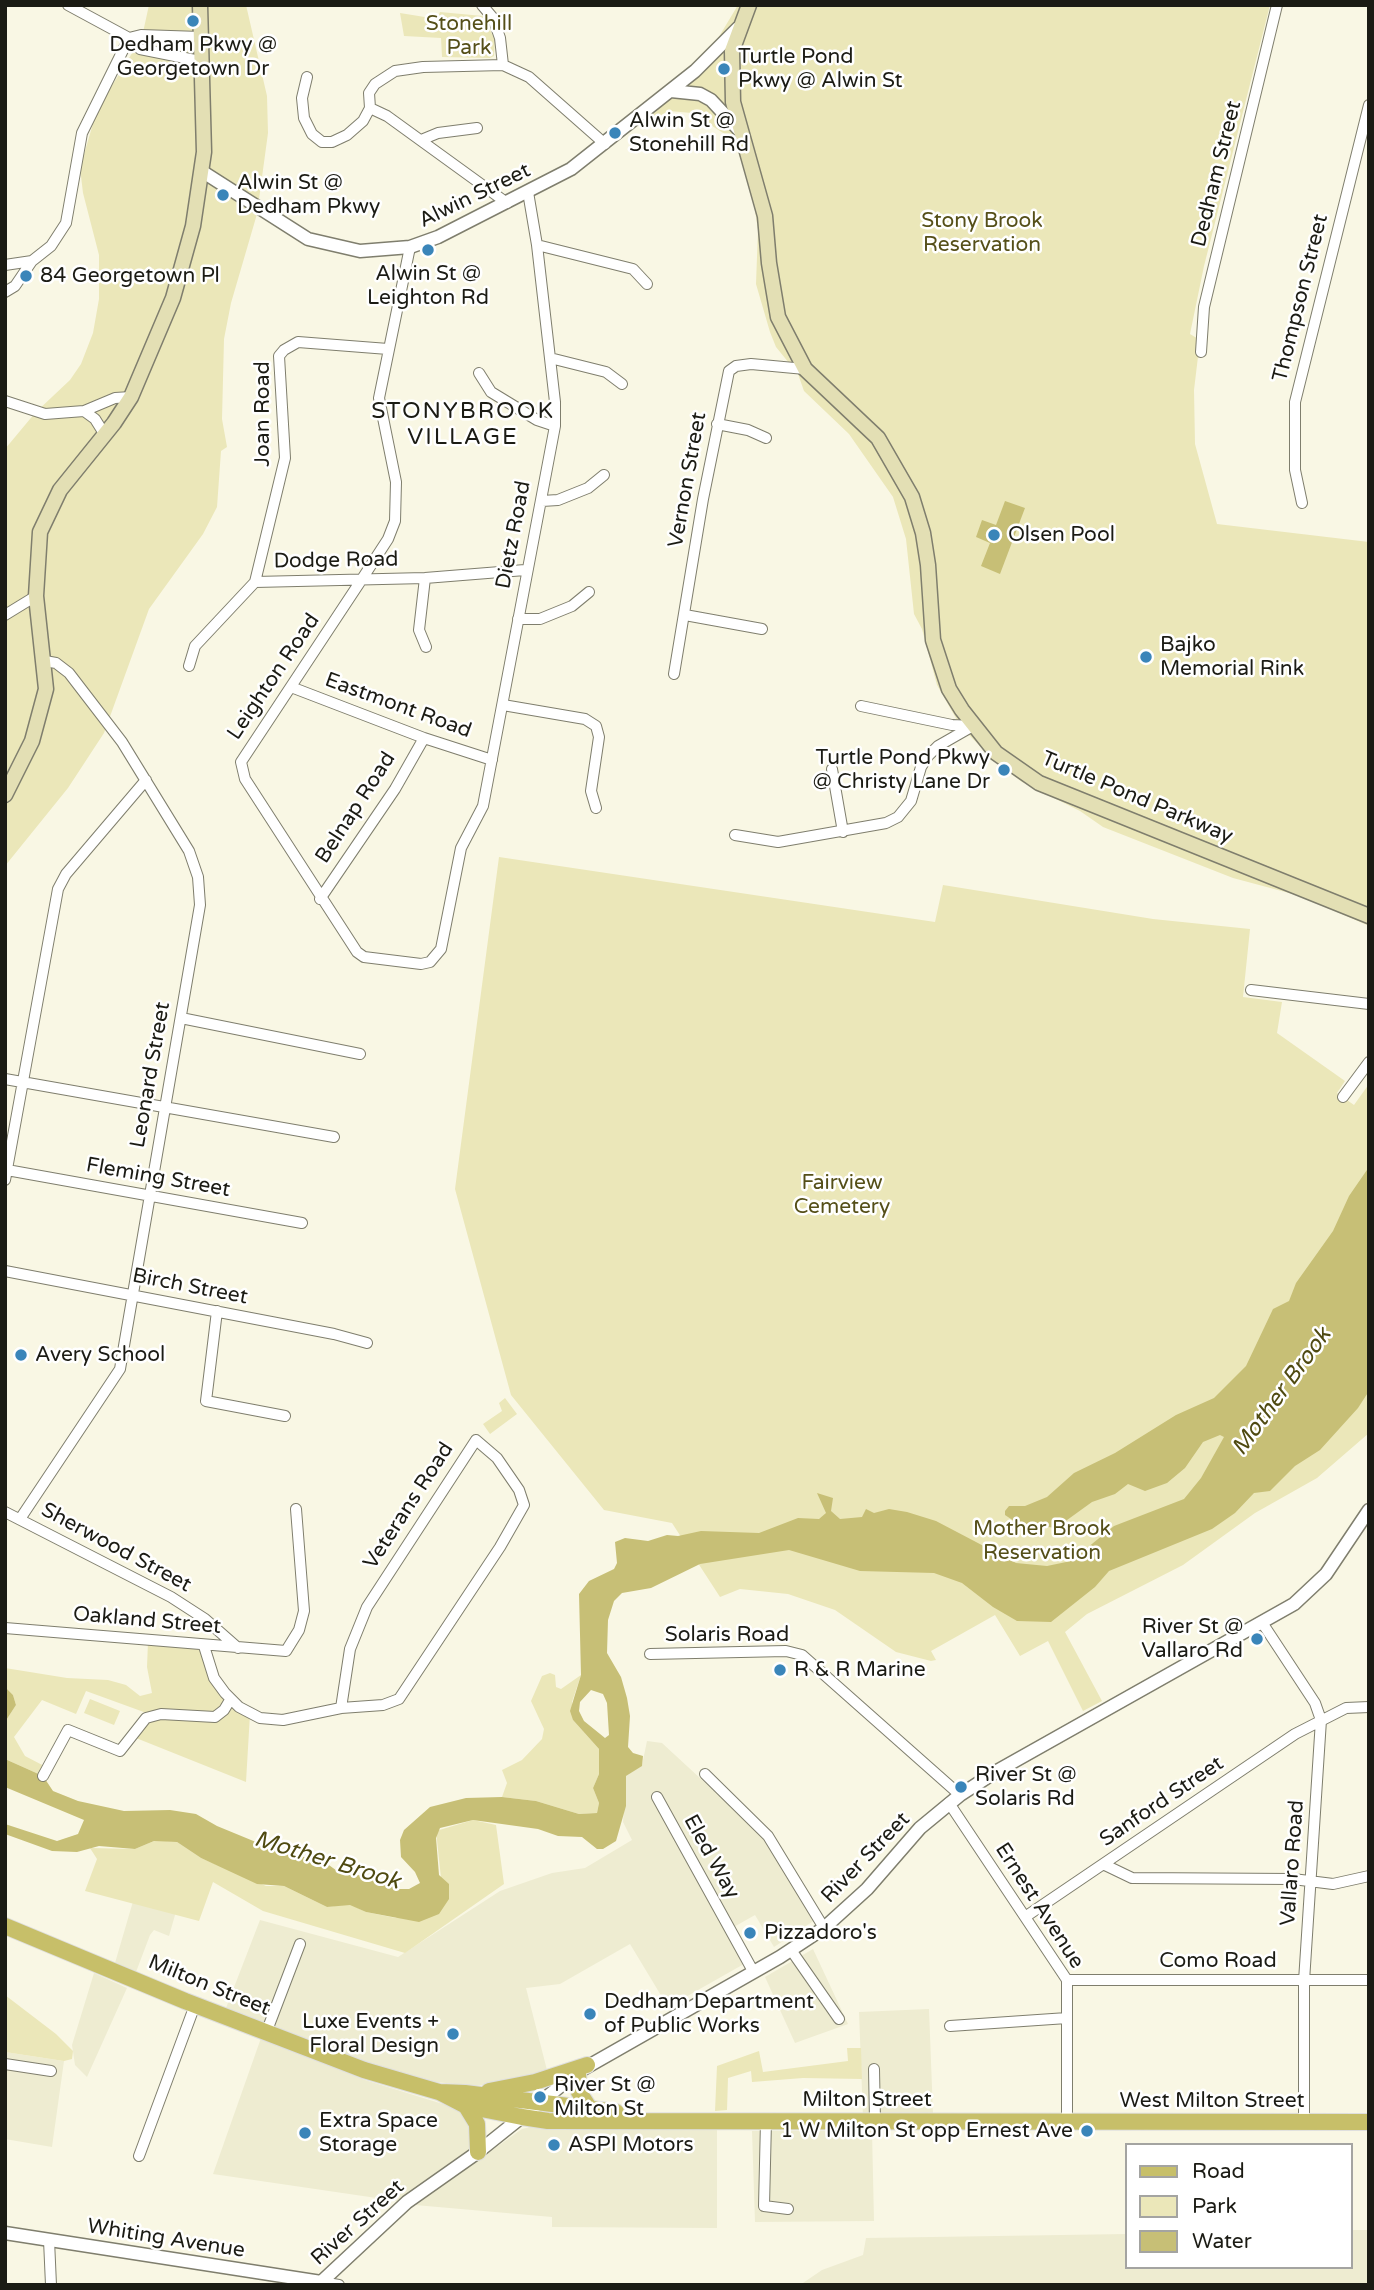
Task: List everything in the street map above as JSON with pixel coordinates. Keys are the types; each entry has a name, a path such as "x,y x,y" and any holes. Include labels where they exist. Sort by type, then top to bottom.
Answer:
{"main road":[{"path":"5,795 26,756 41,714 46,690 36,596 40,532 60,490 105,435 131,397 178,279 198,208 203,172 200,5"},
{"name":"Turtle Pond Parkway","path":"748,5 732,51 733,102 758,182 778,317 805,369 878,438 912,496 923,533 928,565 933,640 949,689 973,726 996,753 1051,789 1369,916"},
{"name":"Milton Street","path":"5,1926 195,2005 364,2070 522,2117 548,2121 1062,2122"},
{"path":"478,2152 477,2123 465,2099 583,2069 579,2092 590,2109"},
{"name":"Milton Street","path":"465,2099 539,2103 678,2120"},
{"name":"West Milton Street","path":"1062,2122 1369,2122"}],"street":[{"path":"68,5 129,38 147,51 200,61"},
{"path":"482,5 493,18 500,37 503,65"},
{"name":"Dedham Street","path":"1201,352 1204,307 1278,5"},
{"name":"Alwin Street","path":"203,172 308,239 360,251 410,247 438,237 571,169 715,54 738,28"},
{"path":"129,38 148,35 200,37"},
{"path":"5,292 15,286 32,261 51,246 66,223 82,133 129,38"},
{"path":"307,77 302,98 304,118 312,134 322,142 332,142 346,135 363,121 370,108 369,93 375,84 395,71 423,67 503,65 530,77 605,144"},
{"path":"671,91 700,94 711,100 730,116 741,133"},
{"name":"Thompson Street","path":"1302,503 1295,470 1295,402 1369,105"},
{"path":"370,108 421,140 507,203"},
{"path":"421,140 438,133 477,128"},
{"name":"Dietz Road","path":"492,760 525,570 542,501 555,426 537,245 528,192"},
{"path":"537,245 633,269 647,284"},
{"name":"Leighton Road","path":"410,247 408,269 379,398 398,502 388,538 244,755 241,770 351,945 365,957 421,964 430,962 441,949 461,848 482,806 492,760"},
{"path":"5,265 32,261"},
{"name":"Joan Road","path":"255,582 285,458 279,356 298,342 388,349"},
{"path":"550,359 606,372 622,384"},
{"name":"Vernon Street","path":"674,674 717,424 729,371 736,366 805,369"},
{"path":"479,373 491,392 537,420 555,426"},
{"path":"5,401 45,414 83,411 114,398 131,397"},
{"path":"83,411 95,419 105,435"},
{"path":"717,424 748,430 766,438"},
{"path":"542,501 558,500 588,488 604,475"},
{"name":"Dodge Road","path":"189,666 195,646 255,582 425,578 525,570"},
{"path":"425,578 419,630 426,647"},
{"path":"518,619 540,619 572,606 589,592"},
{"path":"5,615 36,596"},
{"path":"685,615 762,629"},
{"name":"Leonard Street","path":"20,1519 82,1423 117,1376 199,918 200,891 189,851 146,780 79,685 62,666 45,661"},
{"name":"Eastmont Road","path":"291,687 424,738 492,760"},
{"path":"503,705 585,719 596,726 599,737 592,791 596,808"},
{"path":"861,706 952,725 973,726"},
{"path":"736,835 778,842 886,823 898,817 911,801 921,766 928,756 938,746 973,726"},
{"name":"Belnap Road","path":"320,899 395,789 424,738"},
{"path":"832,769 843,832"},
{"path":"6,1175 61,882 146,780"},
{"path":"1251,990 1369,1004"},
{"path":"181,1018 360,1054"},
{"path":"1343,1097 1369,1062"},
{"path":"5,1079 334,1137"},
{"name":"Fleming Street","path":"6,1175 302,1223"},
{"name":"Birch Street","path":"5,1271 334,1334 367,1343"},
{"path":"216,1311 206,1401 285,1416"},
{"name":"Veterans Road","path":"204,1646 214,1678 230,1700 250,1714 271,1720 341,1708 383,1705 400,1699 524,1505 519,1490 497,1458 477,1440 367,1607 350,1648 341,1708"},
{"name":"Oakland Street","path":"5,1628 286,1651 299,1630 304,1611 296,1508"},
{"name":"River Street","path":"320,2283 401,2206 478,2152 583,2069 791,1950 824,1928 867,1889 916,1833 960,1795 1011,1763 1263,1624 1294,1604 1317,1584 1369,1510"},
{"name":"Sherwood Street","path":"5,1512 171,1597 205,1619 238,1648"},
{"name":"Vallaro Road","path":"1263,1624 1315,1703 1321,1720 1304,1981 1304,2122"},
{"name":"Solaris Road","path":"650,1654 786,1651 802,1655 960,1795"},
{"path":"43,1776 68,1730 120,1751 146,1718 161,1714 215,1717 224,1710 230,1700"},
{"name":"Sanford Street","path":"1025,1917 1295,1734 1346,1708 1369,1707"},
{"path":"705,1774 768,1836 824,1928"},
{"name":"Eled Way","path":"657,1797 753,1972"},
{"name":"Ernest Avenue","path":"949,1803 1067,1980 1062,2122"},
{"path":"1105,1865 1132,1878 1341,1883 1369,1875"},
{"path":"266,2033 300,1944"},
{"path":"791,1950 839,2019"},
{"name":"Como Road","path":"1067,1980 1369,1980"},
{"path":"139,2156 195,2005"},
{"path":"950,2026 991,2021 1067,2018"},
{"path":"5,2064 51,2071"},
{"path":"874,2069 875,2121"},
{"path":"766,2121 764,2206 789,2209"},
{"name":"Whiting Avenue","path":"5,2233 320,2283"},
{"path":"49,2240 51,2285"},
{"path":"320,2283 339,2285"}],"shaded area":[{"path":"647,1741 662,1743 766,1839 815,1920 774,1947 755,1915 732,1928 751,1960 668,2007 630,1944 560,1984 526,1988 548,2074 513,2082 473,2086 418,2080 385,2071 226,2008 260,1920 398,1957 500,1891 552,1873 585,1868 632,1840 623,1822 626,1776 642,1765"},
{"path":"134,1898 177,1908 169,1936 154,1930 136,1972 115,1963"},
{"path":"813,1949 848,2024 795,2043 765,1977"},
{"path":"94,1973 127,1988 87,2077 75,2065 72,2045"},
{"path":"929,2009 933,2114 863,2117 859,2012"},
{"path":"261,2038 365,2080 459,2109 471,2121 471,2148 397,2201 213,2174"},
{"path":"5,2052 64,2061 52,2147 5,2139"},
{"path":"717,2125 717,2228 552,2227 552,2217 415,2205 522,2129 534,2126"},
{"path":"752,2131 872,2131 874,2221 755,2222"},
{"path":"1353,2230 1369,2230 1369,2285 800,2285 822,2270 863,2255 866,2238 1126,2234 1126,2269 1353,2269"}],"green space":[{"path":"149,5 246,5 267,96 268,133 257,214 231,303 224,339 222,419 227,447 221,451 217,507 203,534 149,609 104,733 68,788 5,866 5,449 35,413 70,380 81,364 93,333 99,299 99,255 83,193 80,168 97,110 142,37"},
{"name":"Stony Brook Reservation","path":"738,5 1270,5 1204,266 1190,334 1200,340 1194,390 1195,444 1217,524 1369,542 1369,926 1304,897 1233,878 1103,827 1080,811 1022,782 998,764 961,727 937,685 922,629 914,614 906,539 893,497 849,434 804,391 798,374 776,347 770,332 756,284 758,230 752,192 734,140 692,113 669,111 648,122 642,109 693,68 714,45"},
{"name":"Stonehill Park","path":"440,12 483,16 495,40 494,56 442,57 441,38 404,36 400,13 437,19"},
{"name":"Fairview Cemetery","path":"499,857 935,922 943,885 1153,919 1250,929 1243,997 1282,1002 1277,1033 1345,1081 1337,1093 1354,1105 1369,1084 1369,1433 1317,1478 1255,1513 1183,1565 1087,1614 1065,1632 1102,1701 1083,1711 1048,1641 1020,1656 995,1615 931,1651 936,1660 931,1661 896,1652 835,1610 788,1594 740,1589 720,1597 672,1523 604,1510 511,1395 455,1189"},
{"path":"505,1398 517,1414 490,1434 483,1424 502,1411 499,1403"},
{"path":"148,1642 204,1646 214,1678 250,1714 246,1782 131,1736 152,1715 86,1691 76,1714 42,1700 14,1737 25,1756 48,1768 43,1776 5,1759 5,1722 16,1705 13,1695 5,1687 5,1668 67,1678 108,1680 126,1685 140,1696 152,1693 147,1667"},
{"path":"550,1673 555,1675 556,1687 561,1689 581,1675 572,1702 573,1720 599,1749 599,1774 593,1788 599,1803 597,1813 579,1814 536,1801 502,1797 507,1783 502,1770 522,1760 542,1739 544,1729 531,1701 542,1676"},
{"path":"90,1699 120,1711 114,1725 84,1713"},
{"path":"473,1820 496,1825 504,1884 405,1953 263,1911 213,1882 199,1921 85,1891 97,1859 90,1848 135,1849 154,1841 166,1841 177,1842 201,1858 266,1886 284,1886 327,1907 350,1904 366,1912 396,1918 441,1878 436,1831"},
{"path":"5,1995 56,2034 73,2051 72,2059 64,2061 5,2052"},
{"path":"847,2048 861,2048 862,2079 803,2078 752,2082 751,2071 728,2078 727,2110 715,2111 717,2066 759,2051 763,2072 848,2061"}],"water":[{"path":"1005,501 1025,508 1000,574 981,566 990,543 976,537 982,520 996,525"},
{"name":"Mother Brook","path":"1369,1167 1369,1391 1358,1408 1320,1450 1295,1466 1270,1491 1254,1493 1235,1513 1212,1529 1109,1571 1095,1587 1051,1622 1017,1621 993,1607 962,1583 934,1573 860,1571 789,1550 700,1564 651,1588 622,1593 614,1601 608,1620 607,1653 621,1677 627,1698 630,1716 628,1747 633,1753 643,1756 642,1766 626,1776 626,1806 616,1841 603,1849 597,1849 582,1837 558,1836 538,1829 473,1820 440,1828 436,1838 439,1875 449,1884 449,1899 439,1914 419,1922 366,1912 350,1905 327,1907 284,1886 257,1884 201,1858 177,1842 154,1841 135,1849 99,1846 77,1852 52,1851 5,1834 5,1824 57,1841 78,1834 84,1820 5,1787 5,1759 43,1776 53,1791 78,1801 124,1811 170,1810 196,1814 217,1826 268,1847 326,1863 340,1873 366,1876 400,1889 409,1889 420,1883 415,1872 401,1857 400,1840 404,1830 430,1807 466,1798 502,1797 536,1801 579,1814 597,1813 599,1803 593,1788 599,1774 599,1749 573,1720 570,1711 581,1675 579,1594 589,1581 614,1569 617,1563 615,1542 625,1538 648,1541 667,1535 678,1536 701,1531 759,1533 798,1518 819,1519 826,1513 817,1493 833,1498 831,1511 840,1519 862,1517 866,1509 874,1513 889,1509 907,1512 936,1521 1016,1563 1047,1566 1071,1561 1114,1526 1184,1499 1201,1478 1224,1437 1220,1435 1203,1442 1185,1468 1167,1483 1145,1491 1128,1484 1115,1494 1092,1502 1056,1528 1017,1523 1005,1515 1005,1511 1009,1506 1025,1506 1047,1497 1074,1473 1115,1453 1176,1415 1214,1398 1246,1366 1273,1309 1289,1301 1296,1283 1333,1231 1349,1196","holes":["591,1690 603,1694 607,1703 609,1735 605,1738 584,1721 579,1711 580,1702"]},
{"path":"5,1687 13,1695 16,1705 5,1722"}],"place":[{"name":"Dedham Pkwy @ Georgetown Dr","path":"193,21"},
{"name":"Turtle Pond Pkwy @ Alwin St","path":"724,69"},
{"name":"Alwin St @ Stonehill Rd","path":"615,133"},
{"name":"Alwin St @ Dedham Pkwy","path":"223,195"},
{"name":"Alwin St @ Leighton Rd","path":"428,250"},
{"name":"84 Georgetown Pl","path":"26,276"},
{"name":"Olsen Pool","path":"994,535"},
{"name":"Bajko Memorial Rink","path":"1146,657"},
{"name":"Turtle Pond Pkwy @ Christy Lane Dr","path":"1004,770"},
{"name":"Avery School","path":"21,1355"},
{"name":"River St @ Vallaro Rd","path":"1257,1639"},
{"name":"R & R Marine","path":"780,1670"},
{"name":"River St @ Solaris Rd","path":"961,1787"},
{"name":"Pizzadoro's","path":"750,1933"},
{"name":"Dedham Department of Public Works","path":"590,2014"},
{"name":"Luxe Events + Floral Design","path":"453,2034"},
{"name":"River St @ Milton St","path":"540,2097"},
{"name":"1 W Milton St opp Ernest Ave","path":"1087,2131"},
{"name":"Extra Space Storage","path":"305,2133"},
{"name":"ASPI Motors","path":"554,2145"}],"district":[{"name":"STONYBROOK VILLAGE","path":"463,425"}],"park label":[{"name":"Mother Brook Reservation","path":"1042,1541"}]}
